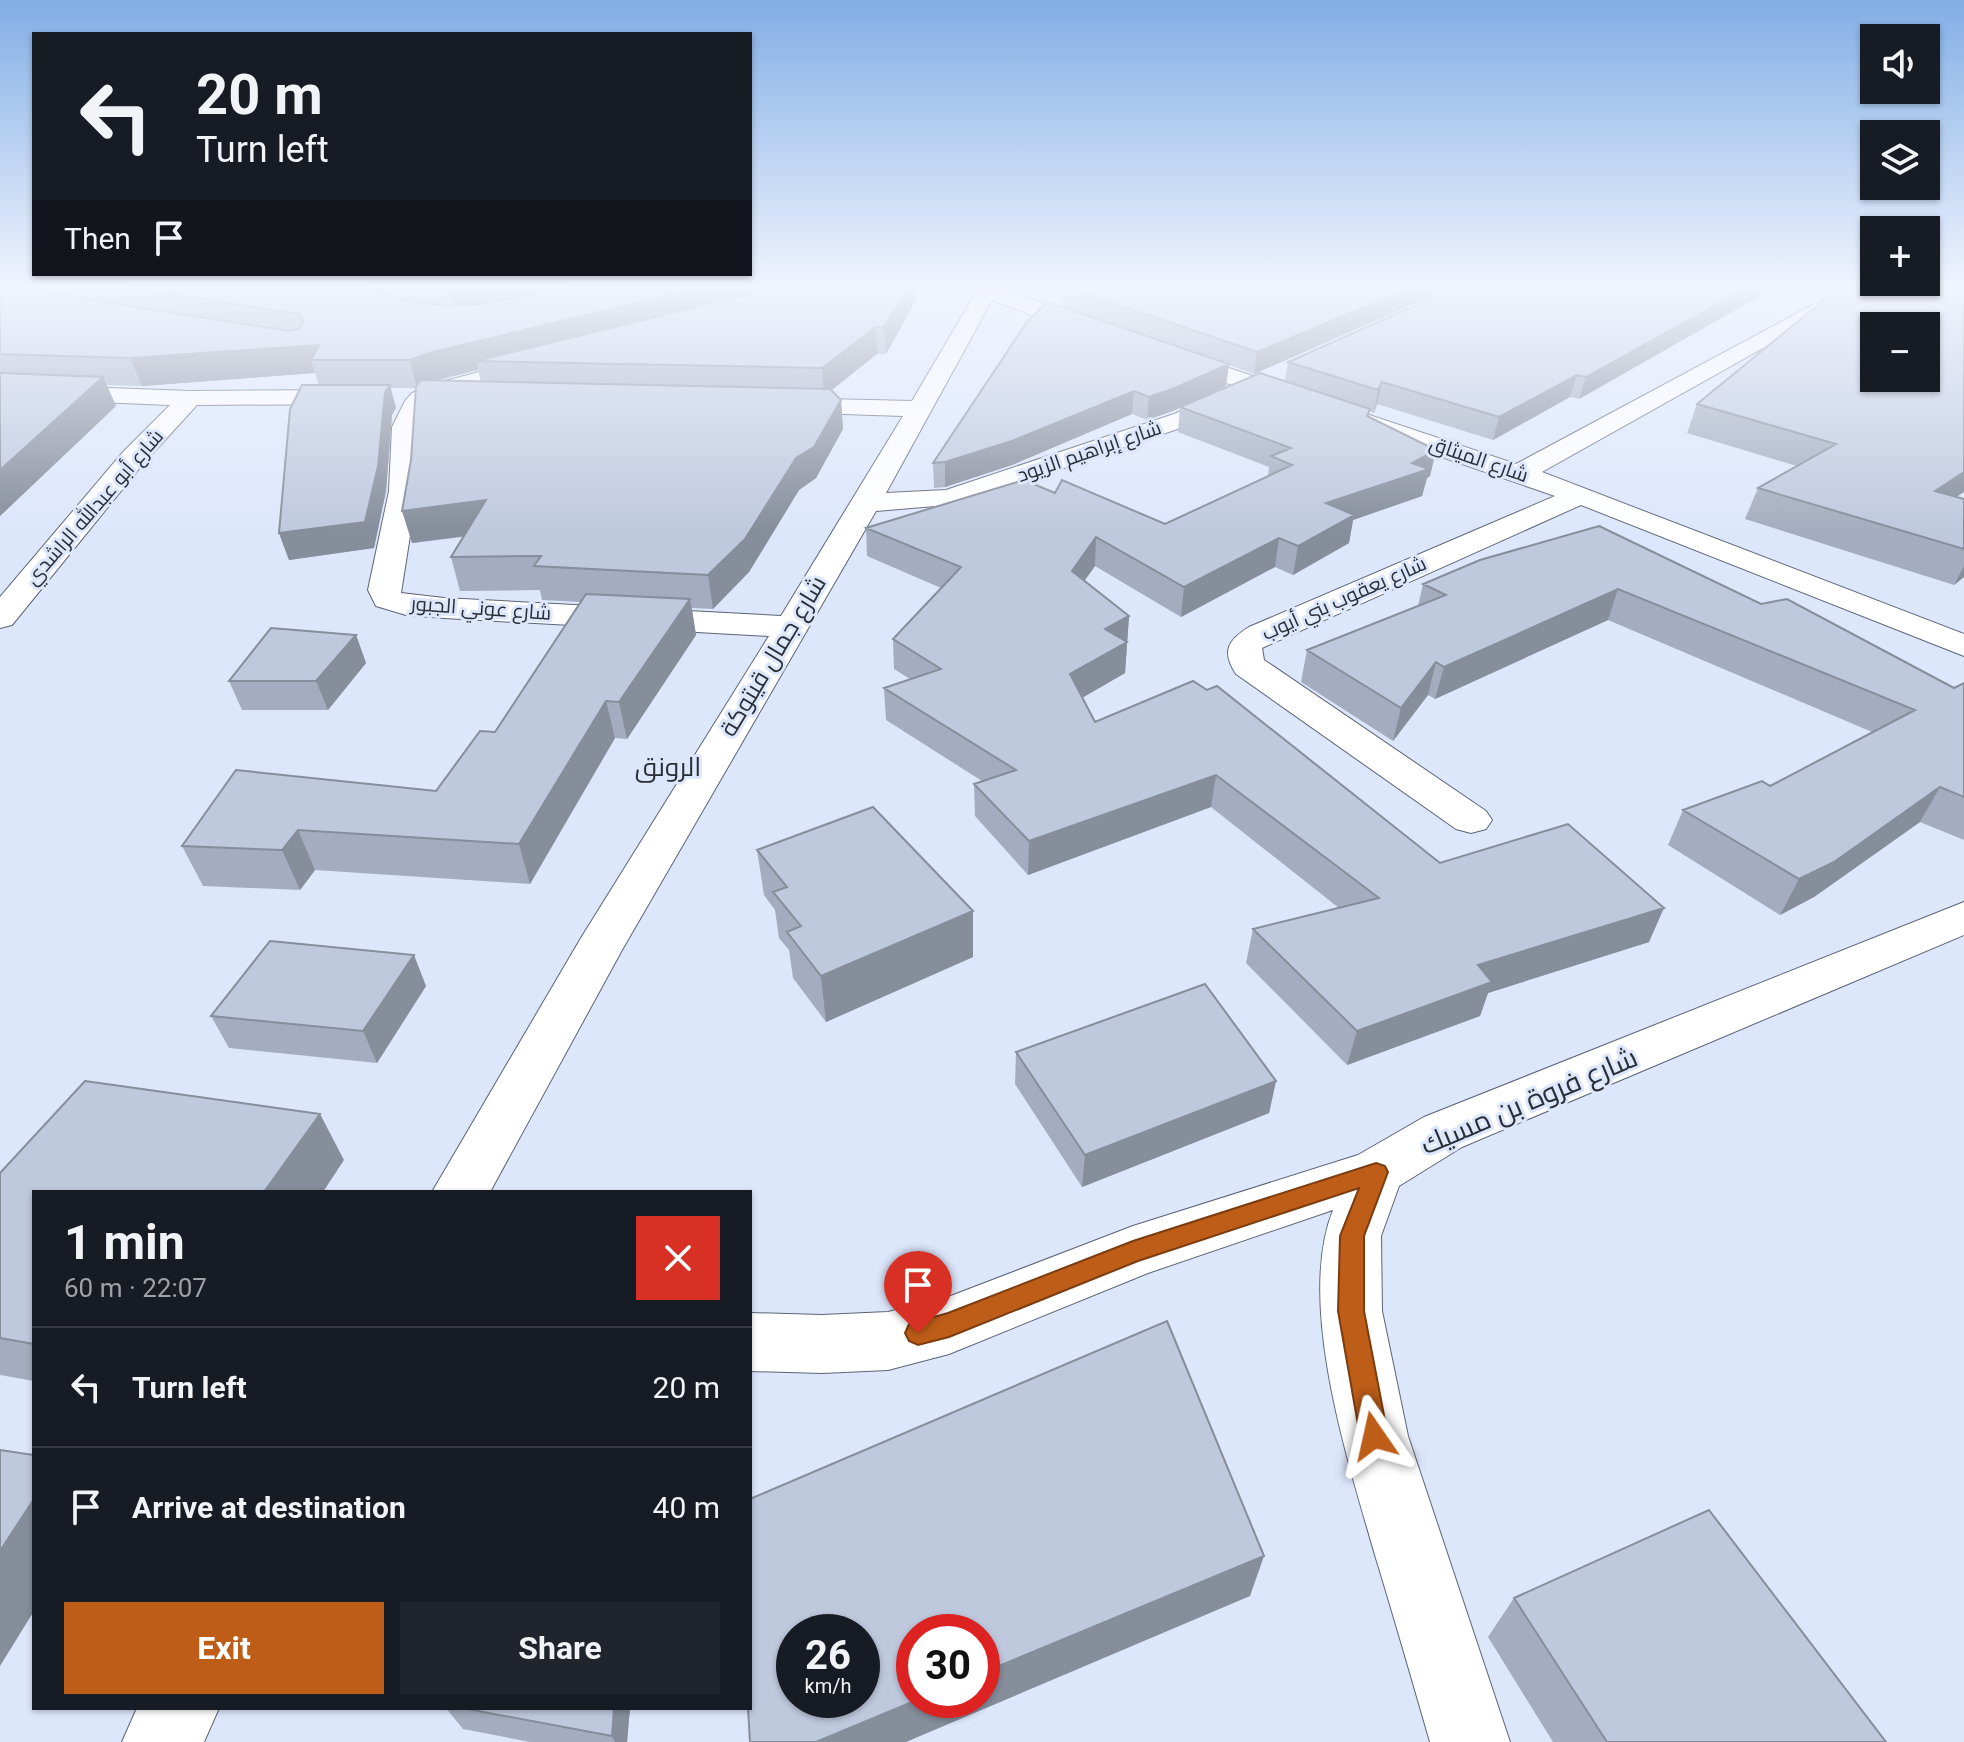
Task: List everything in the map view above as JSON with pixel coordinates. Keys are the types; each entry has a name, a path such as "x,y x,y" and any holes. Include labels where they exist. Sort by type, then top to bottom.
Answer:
{"street":[{"path":"421,398 519,368"},
{"name":"شارع جمال قيتوكة","path":"462,1190 606,937 866,503 941,368"},
{"name":"شارع الميثاق","path":"1205,368 1581,495 1964,646"},
{"path":"1520,473 1713,368"},
{"name":"شارع إبراهيم الزيود","path":"866,503 949,498 1183,419 1290,369"},
{"path":"0,391 190,398 500,399"},
{"name":"شارع أبو عبدالله الراشدي","path":"0,618 133,458 190,398"},
{"name":"شارع عوني الجبور","path":"421,398 408,415 405,427 403,491 384,590 388,599 406,605 444,608 790,627"},
{"path":"752,405 920,409"},
{"name":"شارع يعقوب بني أيوب","path":"1471,820 1249,666 1244,654 1245,644 1261,634 1581,495"},
{"name":"شارع فروة بن مسيك","path":"752,1342 822,1344 888,1341 949,1325 1133,1252 1376,1172 1443,1132 1905,944 1964,917"},
{"path":"1376,1172 1352,1236 1351,1311 1374,1436 1470,1742"},
{"path":"162,1742 179,1710"}],"building":[{"path":"996,368 1219,368 1149,397 1134,391 1012,441 933,463"},
{"path":"1308,368 1602,368 1586,377 1577,375 1499,417 1382,382 1378,390"},
{"path":"1741,368 1860,368 1860,392 1940,392 1940,368 1964,368 1964,472 1935,491 1964,499 1964,549 1758,488 1836,444 1697,404"},
{"path":"0,373 103,377 0,470"},
{"path":"1260,373 1370,409 1367,416 1436,450 1412,463 1429,469 1326,503 1354,515 1298,546 1279,538 1184,587 1096,537 1072,571 1129,616 1105,629 1127,642 1070,674 1095,722 1193,681 1207,690 1217,686 1440,863 1568,824 1664,908 1478,965 1492,982 1357,1031 1253,929 1379,898 1216,775 1029,841 974,784 1016,770 884,688 941,669 893,639 961,567 866,528 1024,480 1055,493 1062,480 1165,524 1292,465 1271,456 1291,448 1180,407"},
{"path":"421,380 830,389 841,400 814,447 796,458 745,539 708,575 534,566 541,556 451,557 486,500 402,511 411,460 416,387"},
{"path":"302,385 390,385 385,392 378,466 365,522 279,533 290,409"},
{"path":"1599,526 1761,604 1787,599 1954,688 1964,683 1964,797 1940,787 1834,862 1799,879 1683,810 1762,781 1770,786 1915,710 1618,589 1444,667 1436,662 1401,708 1307,650 1446,595 1423,584 1480,560"},
{"path":"586,594 690,599 619,702 606,701 519,844 298,830 282,850 182,846 236,770 436,791 480,731 495,732"},
{"path":"271,628 356,635 316,681 229,681"},
{"path":"873,807 973,911 821,976 787,932 801,926 773,892 787,887 757,850"},
{"path":"270,941 414,955 363,1031 211,1016"},
{"path":"1205,984 1276,1081 1085,1155 1016,1052"},
{"path":"85,1081 320,1114 265,1190 32,1190 32,1344 0,1338 0,1173"},
{"path":"1167,1321 1264,1556 1000,1666 1000,1614 896,1614 896,1709 880,1715 880,1614 776,1614 776,1718 874,1718 816,1742 750,1742 752,1498"},
{"path":"0,1450 32,1455 32,1502 0,1551"},
{"path":"1709,1510 1886,1742 1607,1742 1514,1598"},
{"path":"473,1710 614,1710 612,1736"}],"district":[{"name":"الرونق","path":"668,767"}],"route":[{"path":"918,1333 949,1325 1133,1252 1376,1172 1352,1236 1351,1311 1374,1436"}]}
